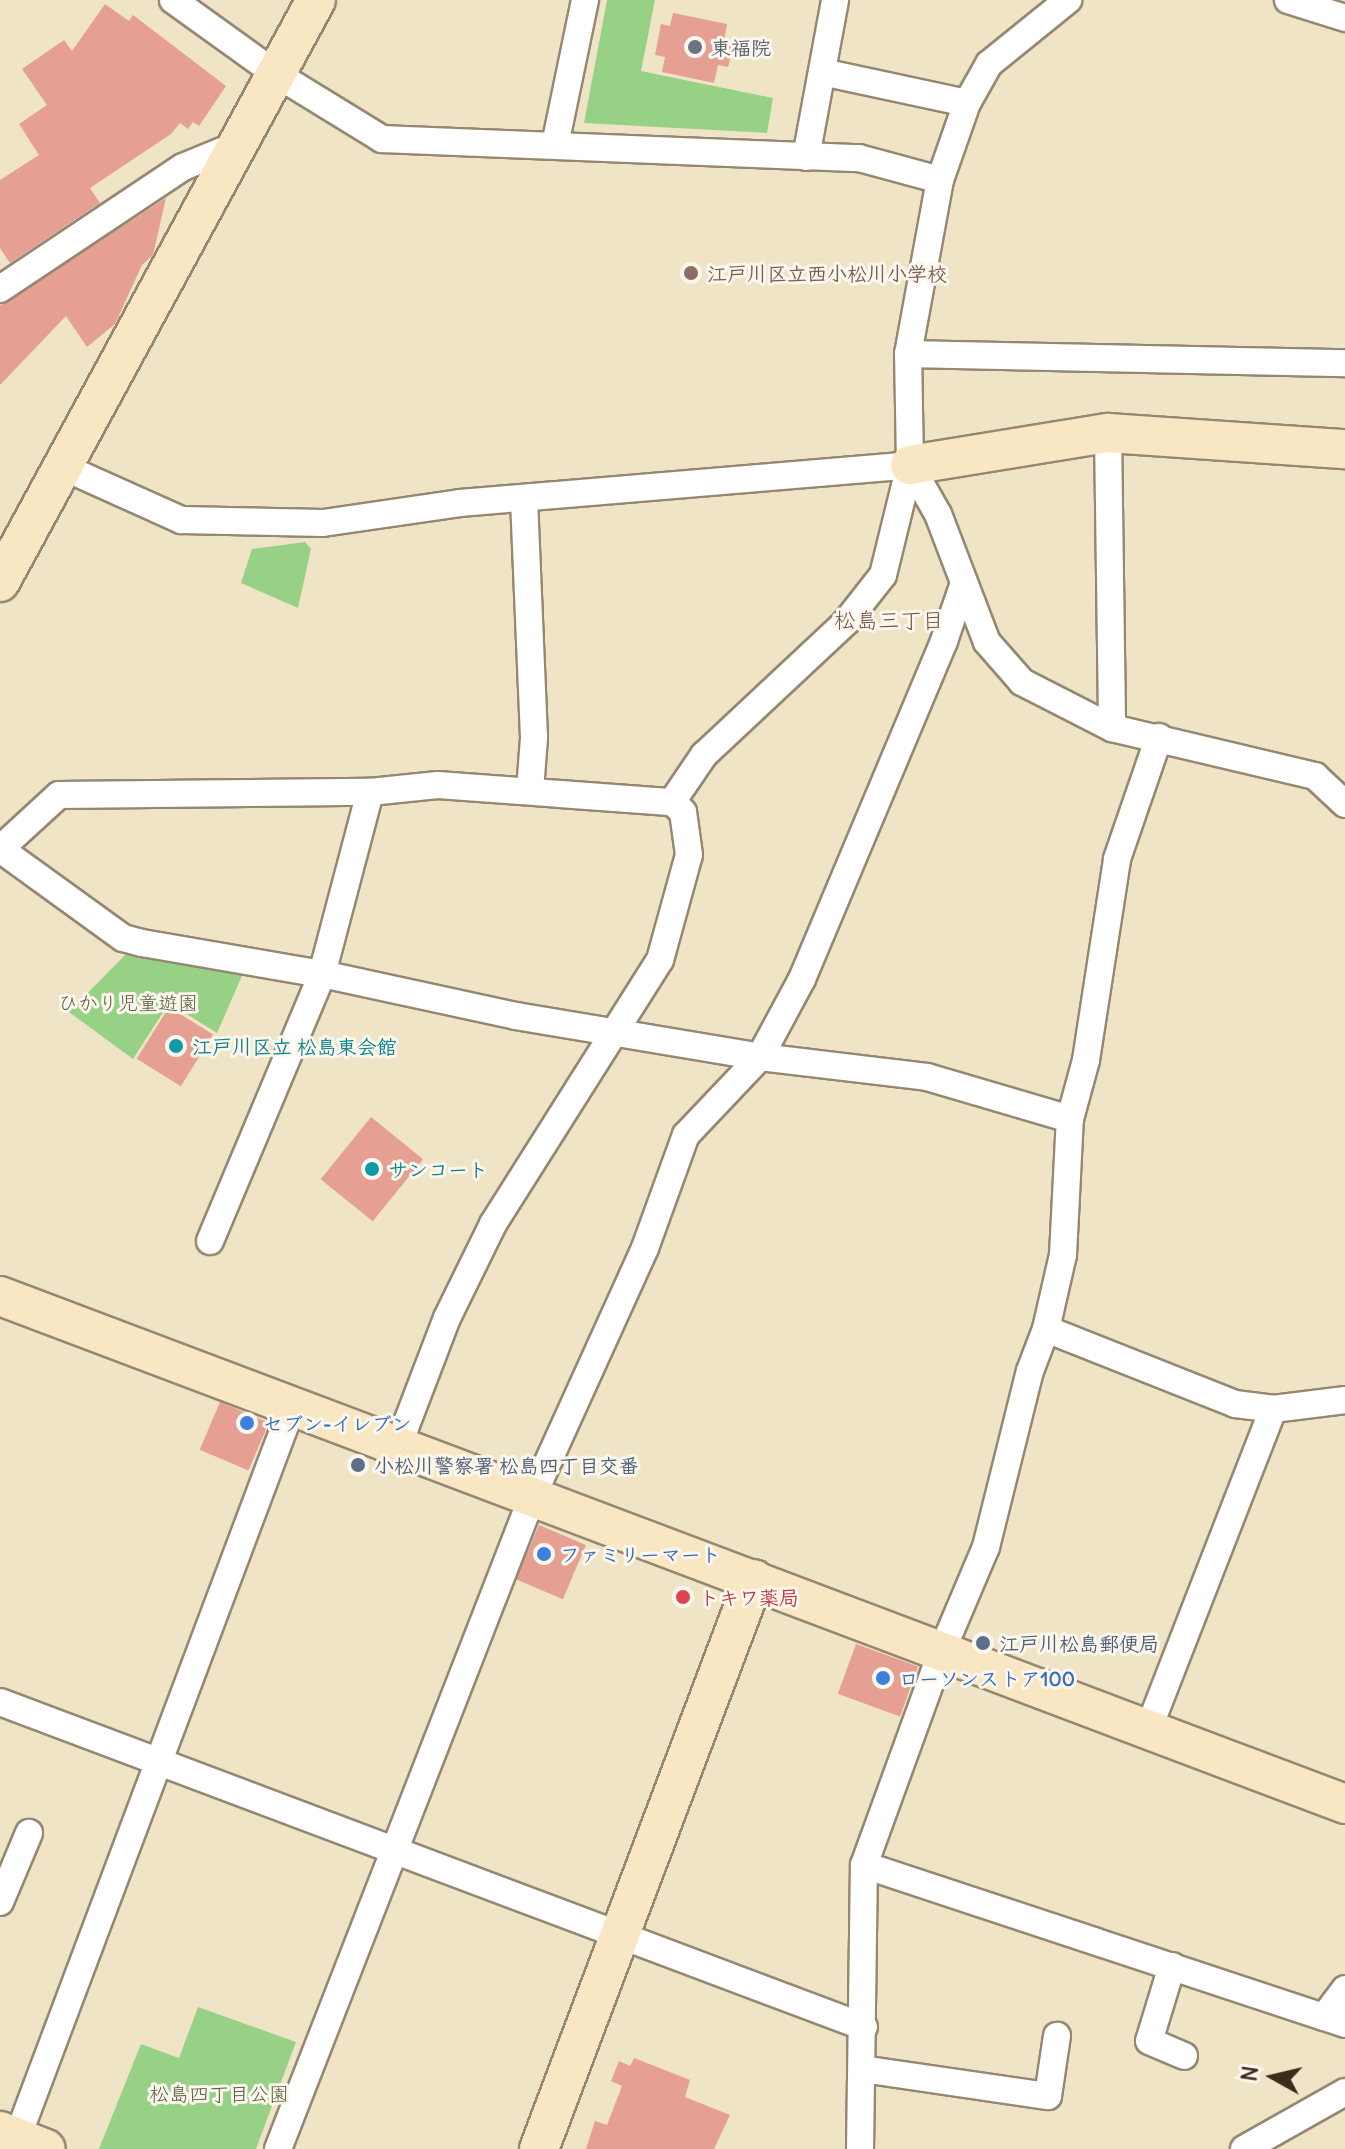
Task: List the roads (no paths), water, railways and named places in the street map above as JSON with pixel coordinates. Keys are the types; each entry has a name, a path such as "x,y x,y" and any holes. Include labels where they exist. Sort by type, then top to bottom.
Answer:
{"street":[{"path":"173,0 276,74 382,139 859,158 940,180"},
{"path":"0,582 316,0"},
{"path":"555,145 585,0"},
{"path":"806,157 835,0"},
{"path":"672,802 704,755 846,622 883,575 910,465 908,354 940,180 967,103 989,64 1068,0"},
{"path":"1288,0 1345,18"},
{"path":"822,72 967,103"},
{"path":"0,289 183,167 239,144"},
{"path":"908,354 1345,363"},
{"path":"61,466 181,520 207,523 323,523 460,503 910,465 1108,433 1345,449"},
{"path":"1108,433 1112,728"},
{"path":"910,465 938,514 987,642 1022,682 1112,728 1315,776 1345,804"},
{"path":"524,499 534,738 530,790"},
{"path":"278,2149 533,1495 645,1248 686,1135 760,1057 802,979 944,641 964,583"},
{"path":"860,2149 864,1865 941,1653 986,1547 1030,1371 1046,1329 1063,1255 1070,1119 1086,1060 1117,859 1159,737"},
{"path":"398,1446 447,1318 493,1224 538,1148 616,1033 660,960 689,855 683,812 672,802 438,785 370,792 59,795 0,849 123,938 322,974 516,1016 616,1033 760,1057 927,1077 1070,1119"},
{"path":"210,1241 322,974 370,792"},
{"path":"0,1296 1345,1804"},
{"path":"1046,1329 1235,1404 1273,1409 1345,1400"},
{"path":"19,2142 292,1407"},
{"path":"1148,1730 1273,1409"},
{"path":"539,2149 754,1579"},
{"path":"0,1702 864,2027"},
{"path":"0,1902 29,1833"},
{"path":"864,1865 1335,2020 1345,1989"},
{"path":"1172,1966 1149,2041 1184,2056"},
{"path":"862,2069 1048,2096 1057,2036"},
{"path":"1244,2149 1345,2092"}],"place":[{"name":"東福院","path":"695,47"},
{"name":"江戸川区立西小松川小学校","path":"691,273"},
{"name":"江戸川区立 松島東会館","path":"176,1046"},
{"name":"サンコート","path":"372,1169"},
{"name":"セブン-イレブン","path":"247,1423"},
{"name":"小松川警察署 松島四丁目交番","path":"358,1465"},
{"name":"ファミリーマート","path":"544,1554"},
{"name":"トキワ薬局","path":"683,1597"},
{"name":"江戸川松島郵便局","path":"983,1643"},
{"name":"ローソンストア100","path":"883,1678"}],"district":[{"name":"松島三丁目","path":"889,621"}],"park label":[{"name":"ひかり児童遊園","path":"128,1002"},
{"name":"松島四丁目公園","path":"219,2093"}]}
